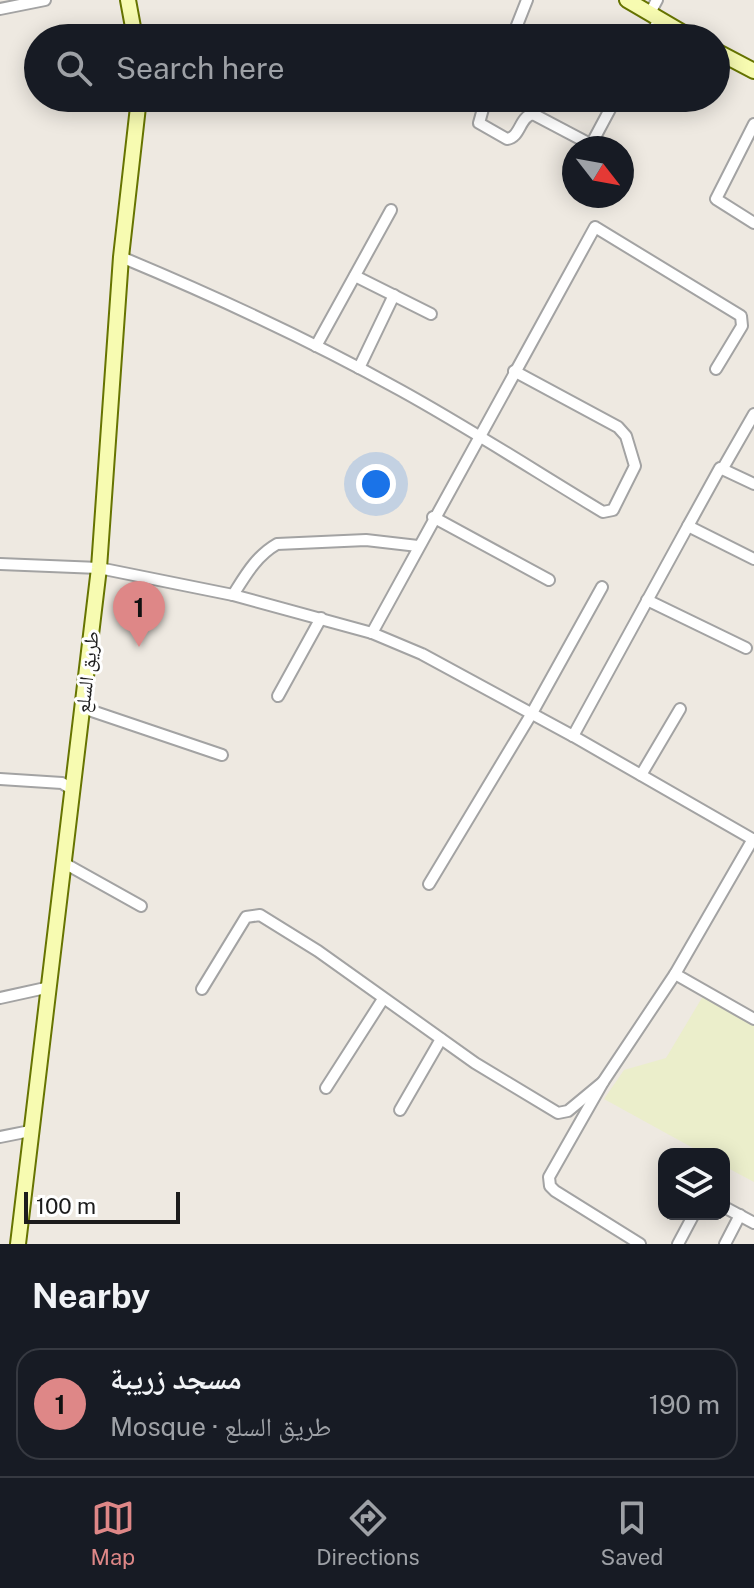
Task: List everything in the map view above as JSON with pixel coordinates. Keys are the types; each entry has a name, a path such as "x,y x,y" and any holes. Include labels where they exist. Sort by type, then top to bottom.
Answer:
{"street":[{"path":"0,9 45,0"},
{"path":"128,0 132,24"},
{"path":"518,24 527,0"},
{"path":"627,0 655,11 673,24"},
{"path":"730,58 754,71"},
{"name":"طريق السلع","path":"18,1244 99,568 121,257 137,112"},
{"path":"482,112 479,123 507,139 515,135 525,118 533,114 588,143 593,141 609,112"},
{"path":"754,124 716,199 754,223"},
{"path":"316,346 391,210"},
{"path":"372,633 595,227 741,316 742,326 716,369"},
{"path":"121,257 219,298 359,368 603,512 613,510 631,480 635,466 626,436 618,427 514,371"},
{"path":"355,276 431,314"},
{"path":"359,368 394,295"},
{"path":"573,736 717,470 723,468 754,414"},
{"path":"723,468 754,484"},
{"path":"433,517 549,580"},
{"path":"688,526 754,559"},
{"path":"233,595 266,550 277,544 366,540 418,546"},
{"path":"0,564 99,568 233,595 372,633 422,654 532,713 754,840 675,974 603,1082 549,1183 555,1191 640,1244"},
{"path":"429,884 532,713 602,587"},
{"path":"647,600 746,648"},
{"path":"278,696 321,618"},
{"path":"83,708 222,755"},
{"path":"641,775 680,709"},
{"path":"0,779 62,783 73,790"},
{"path":"64,863 141,906"},
{"path":"202,989 246,917 253,913 318,951 441,1039 558,1113 568,1111 603,1082"},
{"path":"675,974 754,1019"},
{"path":"0,998 50,987"},
{"path":"326,1088 383,999"},
{"path":"400,1110 441,1039"},
{"path":"0,1137 30,1131"},
{"path":"730,1210 754,1223"},
{"path":"725,1244 740,1215"},
{"path":"678,1244 691,1220"}],"green space":[{"path":"706,991 754,1017 754,1182 730,1169 730,1148 693,1148 604,1099 624,1070 666,1058"}],"place":[{"name":"مسجد زريبة","path":"139,647"}]}
